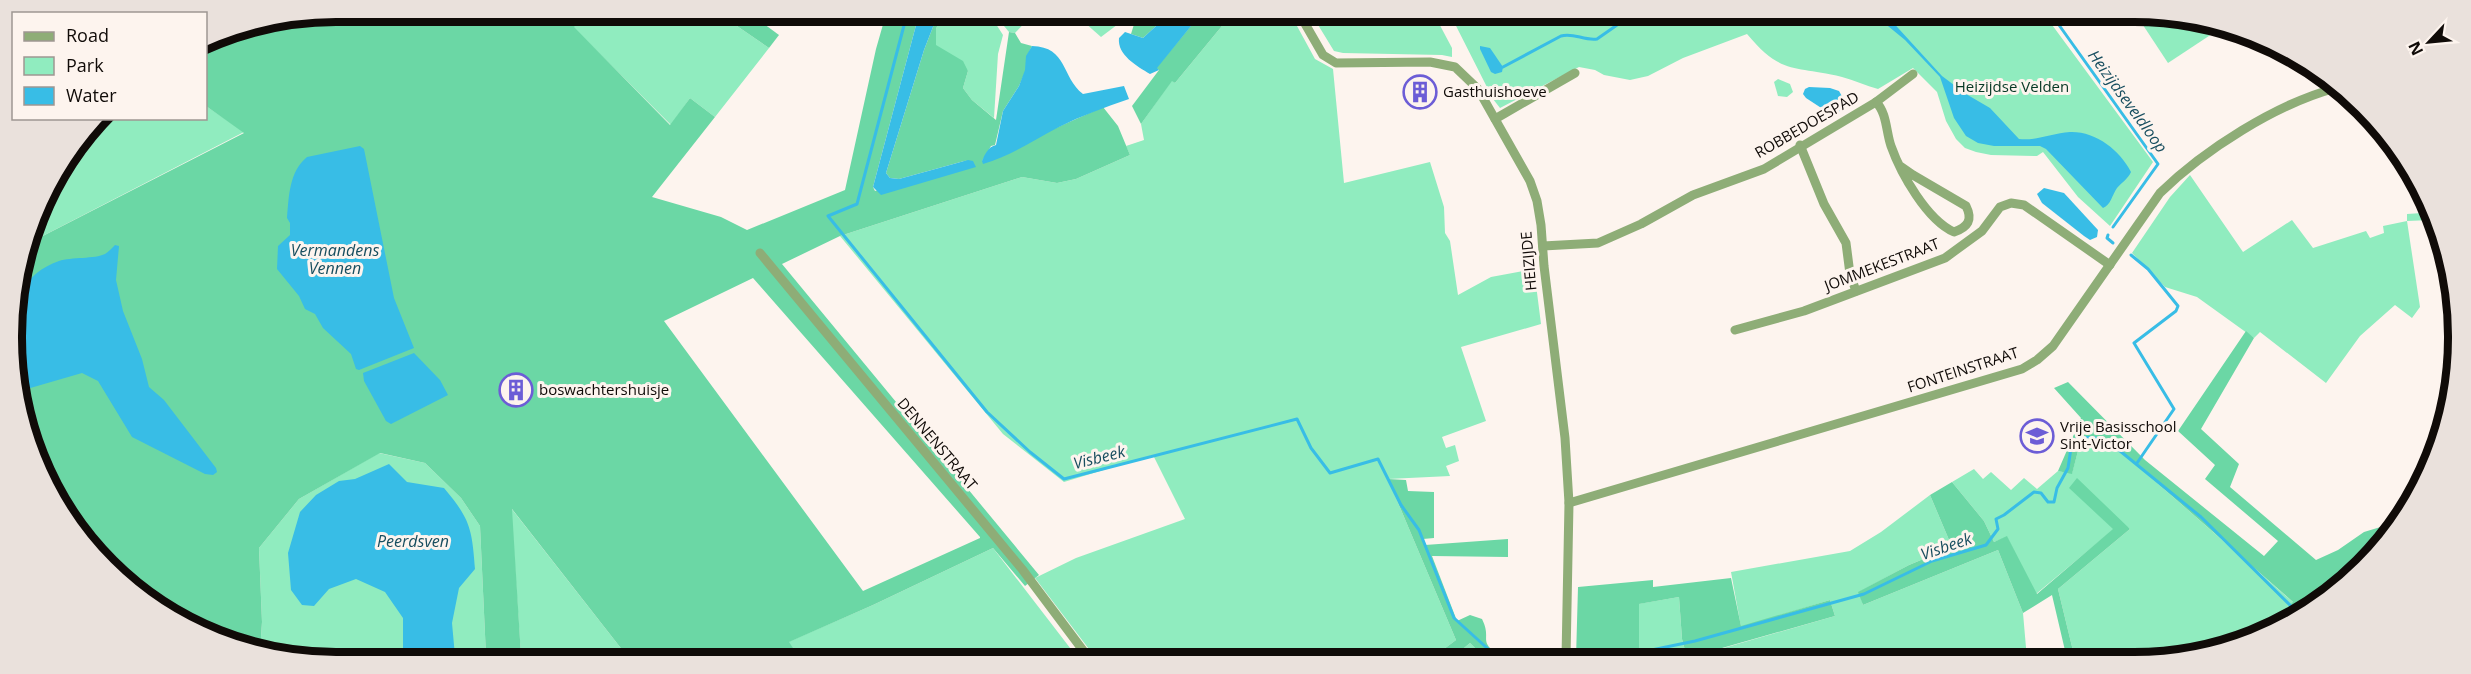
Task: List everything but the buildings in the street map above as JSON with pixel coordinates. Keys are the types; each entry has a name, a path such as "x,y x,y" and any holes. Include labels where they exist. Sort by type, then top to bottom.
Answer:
{"street":[{"name":"HEIZIJDE","path":"1304,22 1323,55 1336,63 1430,62 1455,67 1478,89 1530,181 1537,201 1565,438 1569,503 1566,652"},
{"path":"1495,119 1575,73"},
{"name":"ROBBEDOESPAD","path":"1543,246 1598,243 1641,224 1693,195 1764,169 1876,102 1913,74"},
{"name":"FONTEINSTRAAT","path":"1569,503 1613,492 1773,441 1842,423 2022,369 2053,346 2160,194 2193,164 2280,108 2298,99 2329,90"},
{"path":"1876,102 1881,107 1891,147 1900,165 1917,195 1943,227 1954,232 1969,224 1970,218 1966,206 1900,165"},
{"path":"1800,146 1824,204 1846,243 1850,274 1856,291"},
{"name":"JOMMEKESTRAAT","path":"1735,330 1804,310 1945,258 1982,231 2000,207 2011,203 2024,205 2110,266"},
{"name":"DENNENSTRAAT","path":"760,253 1022,569 1084,652"}],"green space":[{"path":"578,22 731,22 769,48 715,117 690,98 671,125 573,27"},
{"path":"578,22 574,27 670,125 690,98 715,117 652,197 721,217 747,230 845,190 884,22 917,22 873,187 875,191 968,160 899,179 890,178 886,173 935,22 939,22 936,29 936,45 963,61 968,71 963,88 972,100 996,120 1009,32 1015,33 1021,43 1032,46 1027,56 1026,70 1003,111 995,145 991,146 982,161 1103,107 1118,126 1130,155 1076,179 1057,183 1022,177 840,236 782,264 1039,575 1025,586 993,548 789,642 796,652 624,652 512,509 521,652 486,652 480,526 461,498 425,463 380,453 299,499 259,548 261,642 217,628 180,609 146,587 115,559 87,528 55,476 39,438 25,378 22,337 25,296 38,238 244,133 207,107 207,51 236,39 296,25 316,23","holes":["753,278 980,538 863,591 664,321"]},
{"path":"731,22 761,22 779,35 769,48"},
{"path":"939,22 995,22 1003,35 998,54 994,118 972,100 963,88 968,71 936,46 936,29"},
{"path":"1001,22 1025,22 1015,33 1009,32"},
{"path":"1084,22 1121,22 1101,37"},
{"path":"1135,22 1160,22 1143,38 1131,34"},
{"path":"1194,22 1225,22 1175,83 1172,81 1141,124 1132,106 1159,70 1156,68"},
{"path":"1225,22 1295,22 1315,59 1333,69 1344,183 1430,162 1444,207 1445,233 1450,241 1458,295 1491,277 1534,269 1541,324 1461,347 1486,421 1442,437 1446,448 1455,445 1459,461 1446,466 1450,476 1388,479 1456,640 1440,652 1091,652 1035,578 1076,558 1185,519 1153,455 1064,482 1003,434 840,236 1022,177 1057,183 1076,179 1130,155 1126,146 1144,140 1141,124 1172,80 1175,83"},
{"path":"1316,22 1438,22 1452,48 1452,57 1343,53 1334,51"},
{"name":"Heizijdse Velden","path":"1454,22 2050,22 2153,162 2110,226 2078,197 2043,152 2037,156 1991,155 1965,148 1956,139 1946,121 1937,92 1913,68 1878,89 1842,77 1780,63 1759,48 1747,34 1683,58 1648,76 1630,80 1579,67 1500,108 1493,99"},
{"path":"2141,22 2175,25 2214,33 2168,63"},
{"path":"1778,79 1790,84 1793,92 1787,97 1778,96 1774,82"},
{"path":"207,107 244,132 38,238 46,217 65,180 87,146 110,120 207,120"},
{"path":"2190,175 2243,252 2292,220 2313,248 2366,231 2370,238 2384,233 2383,226 2407,221 2420,307 2412,318 2395,305 2360,336 2326,383 2260,332 2254,338 2197,297 2165,287 2132,253 2170,197"},
{"path":"2422,210 2426,220 2407,221 2407,214 2422,213"},
{"path":"2246,331 2254,338 2201,429 2239,464 2230,487 2316,560 2338,550 2364,532 2386,525 2356,559 2325,587 2280,615 2293,602 2116,447 2088,441 2078,451 2072,474 2058,471 2081,418 2054,388 2068,382 2145,460 2264,556 2278,541 2205,479 2215,465 2178,431"},
{"path":"2088,440 2116,447 2294,603 2273,619 2215,641 2155,651 2073,652 2058,589 2130,529 2070,488 2114,529 2036,594 2007,537 1994,542 1984,521 1952,482 1974,469 1983,479 1991,472 2011,490 2024,478 2037,489 2058,471 2072,473 2078,451"},
{"path":"379,453 425,463 461,498 480,526 486,652 337,652 296,649 261,642 259,548 299,499"},
{"path":"2077,478 2130,529 2058,589 2073,652 2065,652 2052,595 2023,613 1998,550 1863,605 1858,592 1909,565 1952,547 1930,495 1952,482 1984,521 1994,542 2007,536 2037,594 2113,529 2069,488"},
{"path":"1388,479 1406,480 1408,491 1434,492 1434,538 1423,539 1425,545 1508,539 1508,557 1432,556 1457,621 1470,615 1482,619 1487,644 1495,652 1479,652 1470,643 1459,652 1440,652 1456,640"},
{"path":"1930,495 1952,547 1909,565 1859,592 1863,605 1998,550 2023,613 2026,652 1710,652 1835,616 1830,600 1741,627 1731,572 1850,551 1881,532"},
{"path":"511,508 624,652 521,652"},
{"path":"993,548 1073,652 795,652 788,642"},
{"path":"1731,578 1741,626 1830,600 1835,616 1708,652 1685,652 1682,639 1679,597 1639,604 1639,650 1576,652 1578,587 1653,580 1653,587"},
{"path":"1679,597 1682,639 1685,652 1630,652 1639,650 1638,604"},
{"path":"1470,643 1479,652 1459,652"}],"water":[{"path":"917,22 935,22 886,173 890,178 899,179 968,160 973,161 976,167 881,195 873,187"},
{"path":"1160,22 1194,22 1157,68 1159,70 1150,74 1134,64 1121,50 1119,44 1119,38 1125,32 1143,38"},
{"path":"1883,22 1893,22 1942,76 1990,108 2019,139 2070,132 2089,135 2106,143 2120,156 2131,172 2127,179 2117,188 2108,205 2103,208 2046,149 2040,146 1994,146 1978,143 1966,136 1954,118 1940,77 1905,40"},
{"path":"1032,46 1044,48 1058,57 1076,87 1083,94 1124,86 1129,99 1076,119 1013,152 983,164 982,161 987,151 996,145 1003,111 1019,86 1025,70 1026,56"},
{"path":"1480,46 1490,48 1503,67 1502,72 1495,74 1491,72"},
{"path":"1809,87 1839,91 1844,100 1840,111 1832,115 1806,98 1803,94"},
{"name":"Vermandens Vennen","path":"360,146 364,149 394,298 414,348 359,370 356,369 351,354 323,328 315,314 305,309 299,296 277,269 278,246 290,235 290,223 287,218 289,193 293,177 301,163 307,157"},
{"path":"2044,188 2064,193 2098,230 2097,237 2090,240 2042,203 2037,194"},
{"path":"115,245 119,246 116,280 123,311 142,359 149,387 164,400 216,468 217,472 213,475 205,474 132,437 98,381 82,373 27,389 22,337 28,282 40,271 59,261 101,256"},
{"path":"414,353 440,380 448,395 391,424 386,421 364,381 363,373"},
{"name":"Peerdsven","path":"389,464 407,482 444,488 464,516 473,543 475,569 459,588 452,623 455,652 403,652 403,618 385,592 356,579 329,589 314,606 302,605 291,590 288,553 300,512 316,495 339,481 355,479"}],"waterway":[{"name":"Visbeek","path":"905,22 857,204 828,216 987,412 1030,452 1064,479 1297,419 1311,448 1330,473 1378,459 1401,505 1419,530 1454,618 1491,652"},
{"path":"1503,67 1561,36 1597,39 1621,22"},
{"name":"Heizijdseveldloop","path":"2057,22 2158,164 2113,227"},
{"name":"Heizijdseveldloop","path":"2108,235 2107,238 2113,243"},
{"path":"2131,255 2148,269 2178,306 2176,311 2134,343 2174,409 2137,463"},
{"name":"Visbeek","path":"1642,652 1695,641 1864,594 1932,561 1986,545 1998,529 1996,519 2034,492 2041,493 2048,502 2054,502 2057,488 2068,468 2071,448 2077,438 2097,438 2109,442 2201,517 2293,608"}],"place":[{"name":"Gasthuishoeve","path":"1420,92"},
{"name":"boswachtershuisje","path":"516,390"},
{"name":"Vrije Basisschool Sint-Victor","path":"2037,436"}]}
